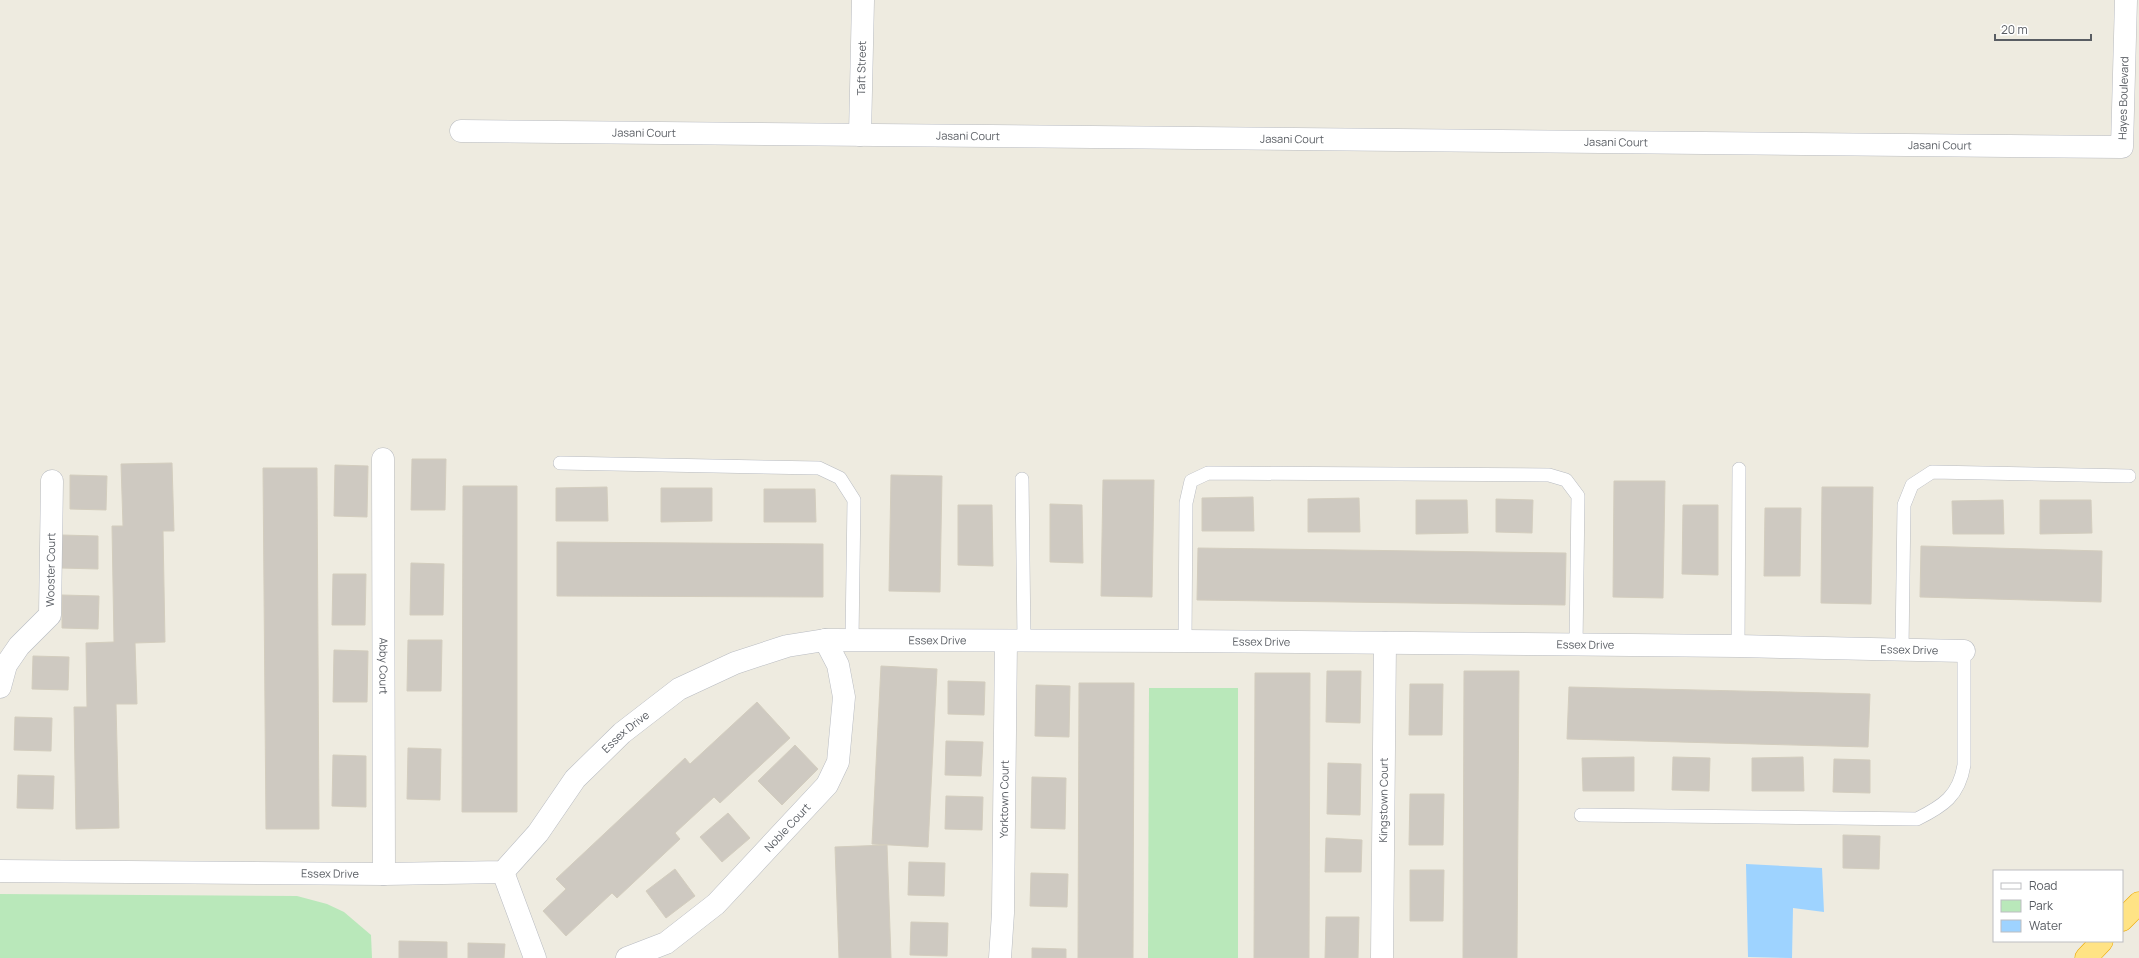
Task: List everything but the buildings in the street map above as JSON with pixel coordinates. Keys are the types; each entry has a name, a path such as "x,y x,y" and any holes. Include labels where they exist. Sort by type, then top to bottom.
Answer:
{"highway":[{"path":"2123,919 2139,902"},
{"path":"2086,958 2101,942"}],"street":[{"name":"Taft Street","path":"860,135 864,0"},
{"name":"Hayes Boulevard","path":"2122,147 2126,0"},
{"name":"Jasani Court","path":"461,131 2122,147"},
{"name":"Abby Court","path":"383,459 384,874"},
{"name":"Wooster Court","path":"0,687 6,665 19,646 50,615 52,482"},
{"name":"Essex Drive","path":"0,871 384,874 503,872 538,833 575,780 622,733 680,689 735,663 787,646 825,640 1185,641 1576,646 1738,646 1964,651"},
{"name":"Noble Court","path":"627,958 666,943 716,904 827,785 838,762 844,697 838,665 825,640"},
{"name":"Yorktown Court","path":"1000,958 1015,641"},
{"name":"Kingstown Court","path":"1382,958 1385,643"},
{"path":"503,872 535,958"}],"lane":[{"path":"560,463 819,468 840,478 854,500 852,639"},
{"path":"1738,646 1739,469"},
{"path":"1902,649 1904,505 1912,485 1932,472 2129,476"},
{"path":"1185,641 1186,503 1190,482 1208,473 1541,474 1566,480 1578,496 1576,646"},
{"path":"1015,641 1022,479"},
{"path":"1581,815 1917,819 1940,807 1961,783 1964,765 1964,651"}],"green space":[{"path":"1149,688 1238,688 1238,958 1148,958"},
{"path":"0,894 297,896 327,904 344,912 371,935 372,958 0,958"}],"water":[{"path":"1746,864 1822,868 1824,912 1793,908 1792,958 1748,957"}]}
